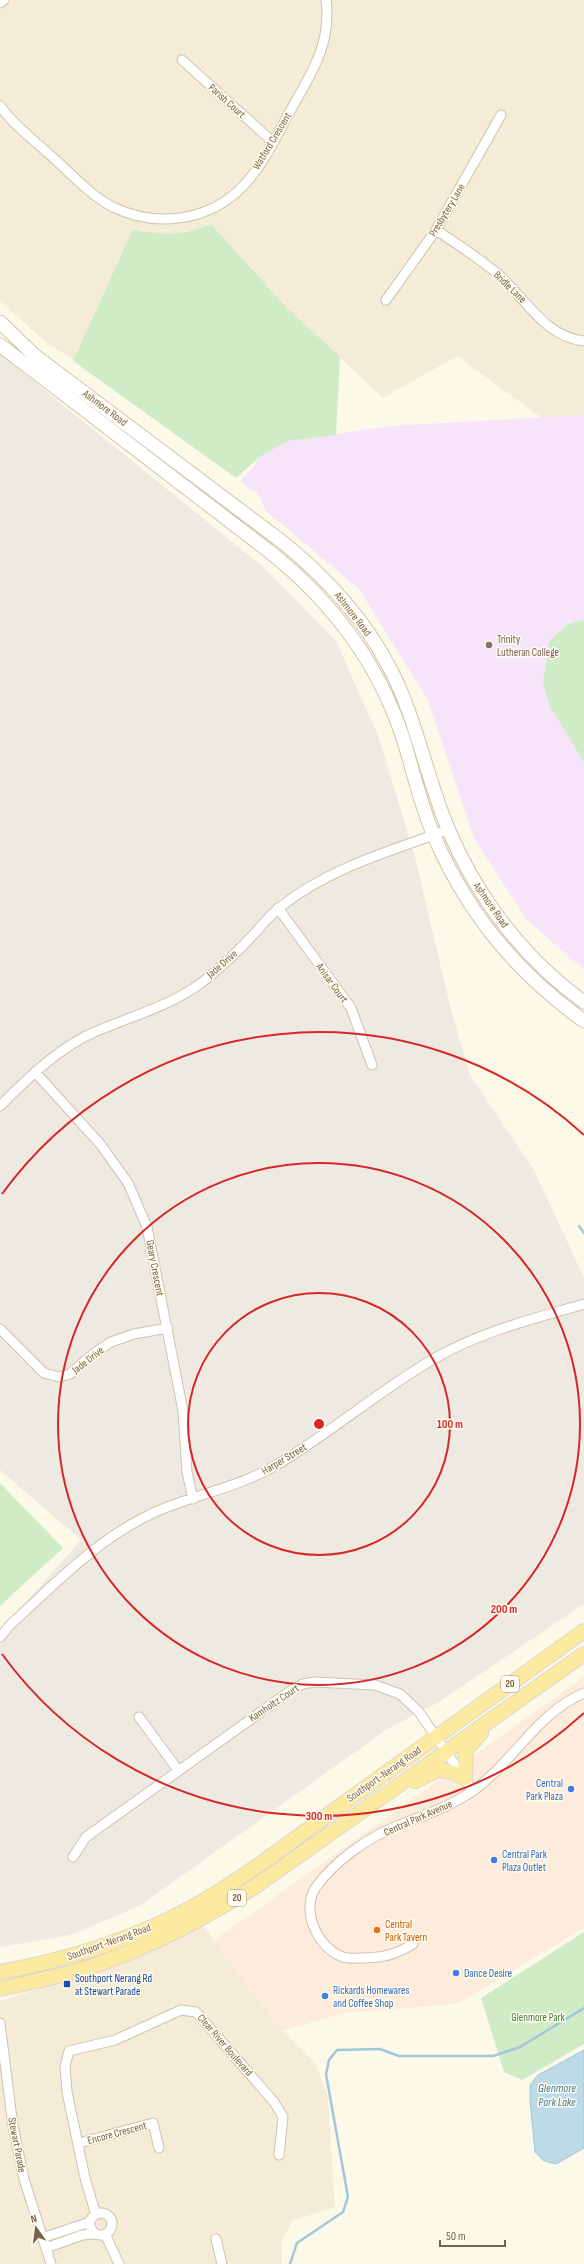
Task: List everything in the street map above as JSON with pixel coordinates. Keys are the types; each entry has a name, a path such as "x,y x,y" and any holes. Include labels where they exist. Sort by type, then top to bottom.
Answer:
{"main road":[{"name":"Ashmore Road","path":"0,322 34,355 285,544 330,586 370,636 399,687 418,736 435,794 448,830 468,870 507,928 538,962 584,1002"},
{"name":"Ashmore Road","path":"0,345 270,552 306,583 327,605 361,651 384,690 402,735 422,804 433,835 458,884 500,945 541,987 584,1021"},
{"name":"Southport-Nerang Road","path":"0,1972 51,1963 90,1952 134,1935 193,1907 266,1858 436,1738 584,1631"},
{"name":"Southport-Nerang Road","path":"0,1989 84,1968 162,1938 199,1920 256,1886 584,1654"},
{"path":"396,1786 414,1781 439,1770 449,1771 465,1778 466,1750 474,1739 488,1728 492,1719"}],"street":[{"path":"0,3 4,0"},
{"name":"Watford Crescent","path":"0,106 16,123 101,199 113,207 142,217 176,218 197,215 211,209 238,191 246,182 273,142 318,62 325,37 326,0"},
{"name":"Parish Court","path":"182,60 273,142"},
{"name":"Presbytery Lane","path":"386,300 436,230 501,115"},
{"name":"Bridle Lane","path":"436,230 497,274 543,322 554,330 568,337 584,341"},
{"name":"Jade Drive","path":"0,1106 35,1072 86,1036 146,1013 194,988 225,963 278,908 339,871 384,851 448,830"},
{"name":"Anisar Court","path":"278,908 351,1008 372,1065"},
{"name":"Geary Crescent","path":"35,1072 101,1145 128,1183 147,1227 168,1328 183,1411 187,1472 193,1499"},
{"name":"Harper Street","path":"0,1637 10,1625 88,1554 114,1535 153,1513 239,1484 285,1460 435,1358 450,1350 498,1329 584,1304"},
{"name":"Jade Drive","path":"0,1329 44,1373 60,1377 70,1374 93,1354 111,1342 134,1334 168,1328"},
{"path":"0,1627 10,1625"},
{"name":"Kamholtz Court","path":"73,1857 86,1837 293,1689 309,1683 375,1685 400,1694 419,1712 473,1791"},
{"name":"Central Park Avenue","path":"412,1944 400,1952 385,1957 348,1958 339,1955 327,1945 312,1922 309,1904 312,1893 336,1865 370,1840 397,1826 444,1808 473,1791 505,1764 550,1714 584,1693"},
{"path":"138,1717 178,1770"},
{"name":"Clear River Boulevard","path":"93,2218 79,2143 67,2092 65,2066 69,2051 116,2040 181,2010 196,2012 274,2102 282,2117 279,2155"},
{"name":"Stewart Parade","path":"0,2023 10,2100 24,2179 51,2264"},
{"path":"0,2101 10,2100"},
{"name":"Encore Crescent","path":"79,2143 153,2123 159,2148"},
{"path":"42,2238 102,2213 111,2219 111,2230 106,2234 82,2235 46,2248"},
{"path":"93,2218 91,2229 95,2234"},
{"path":"106,2234 119,2264"},
{"path":"216,2239 222,2264"}],"shaded area":[{"path":"0,0 584,0 584,415 542,418 457,356 383,398 287,308 211,224 194,230 161,235 133,229 74,360 47,343 0,301"},
{"path":"0,354 262,566 336,641 379,738 415,857 451,1010 470,1075 534,1170 584,1278 584,1604 439,1702 386,1730 141,1905 71,1935 0,1947 0,1631 81,1540 0,1470"},
{"name":"Trinity Lutheran College","path":"584,415 584,970 526,919 474,838 428,700 359,589 266,511 258,494 240,482 261,456 288,441 390,426"},
{"path":"584,1677 584,1928 457,2004 343,2013 282,2031 213,1941"},
{"path":"203,1925 282,2031 315,2062 328,2097 335,2207 292,2221 281,2243 282,2264 0,2264 0,2001 108,1967"}],"green space":[{"path":"211,224 287,308 340,357 336,435 288,441 261,456 236,478 73,361 133,229 153,233 172,233 201,228"},
{"path":"584,620 584,762 549,705 543,681 550,640 568,624"},
{"path":"0,1483 63,1548 0,1606"},
{"name":"Glenmore Park","path":"584,1932 584,2044 522,2080 504,2072 481,1998"}],"water":[{"name":"Glenmore Park Lake","path":"584,2050 584,2148 556,2164 544,2161 535,2152 530,2085 538,2075"}],"waterway":[{"path":"579,1226 584,1233"},
{"path":"290,2264 297,2243 343,2212 348,2197 326,2074 329,2060 337,2050 380,2049 399,2056 493,2056 520,2047 584,2008"}],"place":[{"name":"Trinity Lutheran College","path":"489,645"},
{"name":"Central Park Plaza","path":"571,1789"},
{"name":"Central Park Plaza Outlet","path":"494,1860"},
{"name":"Central Park Tavern","path":"377,1930"},
{"name":"Dance Desire","path":"456,1973"},
{"name":"Southport Nerang Rd at Stewart Parade","path":"67,1984"},
{"name":"Rickards Homewares and Coffee Shop","path":"325,1996"}]}
